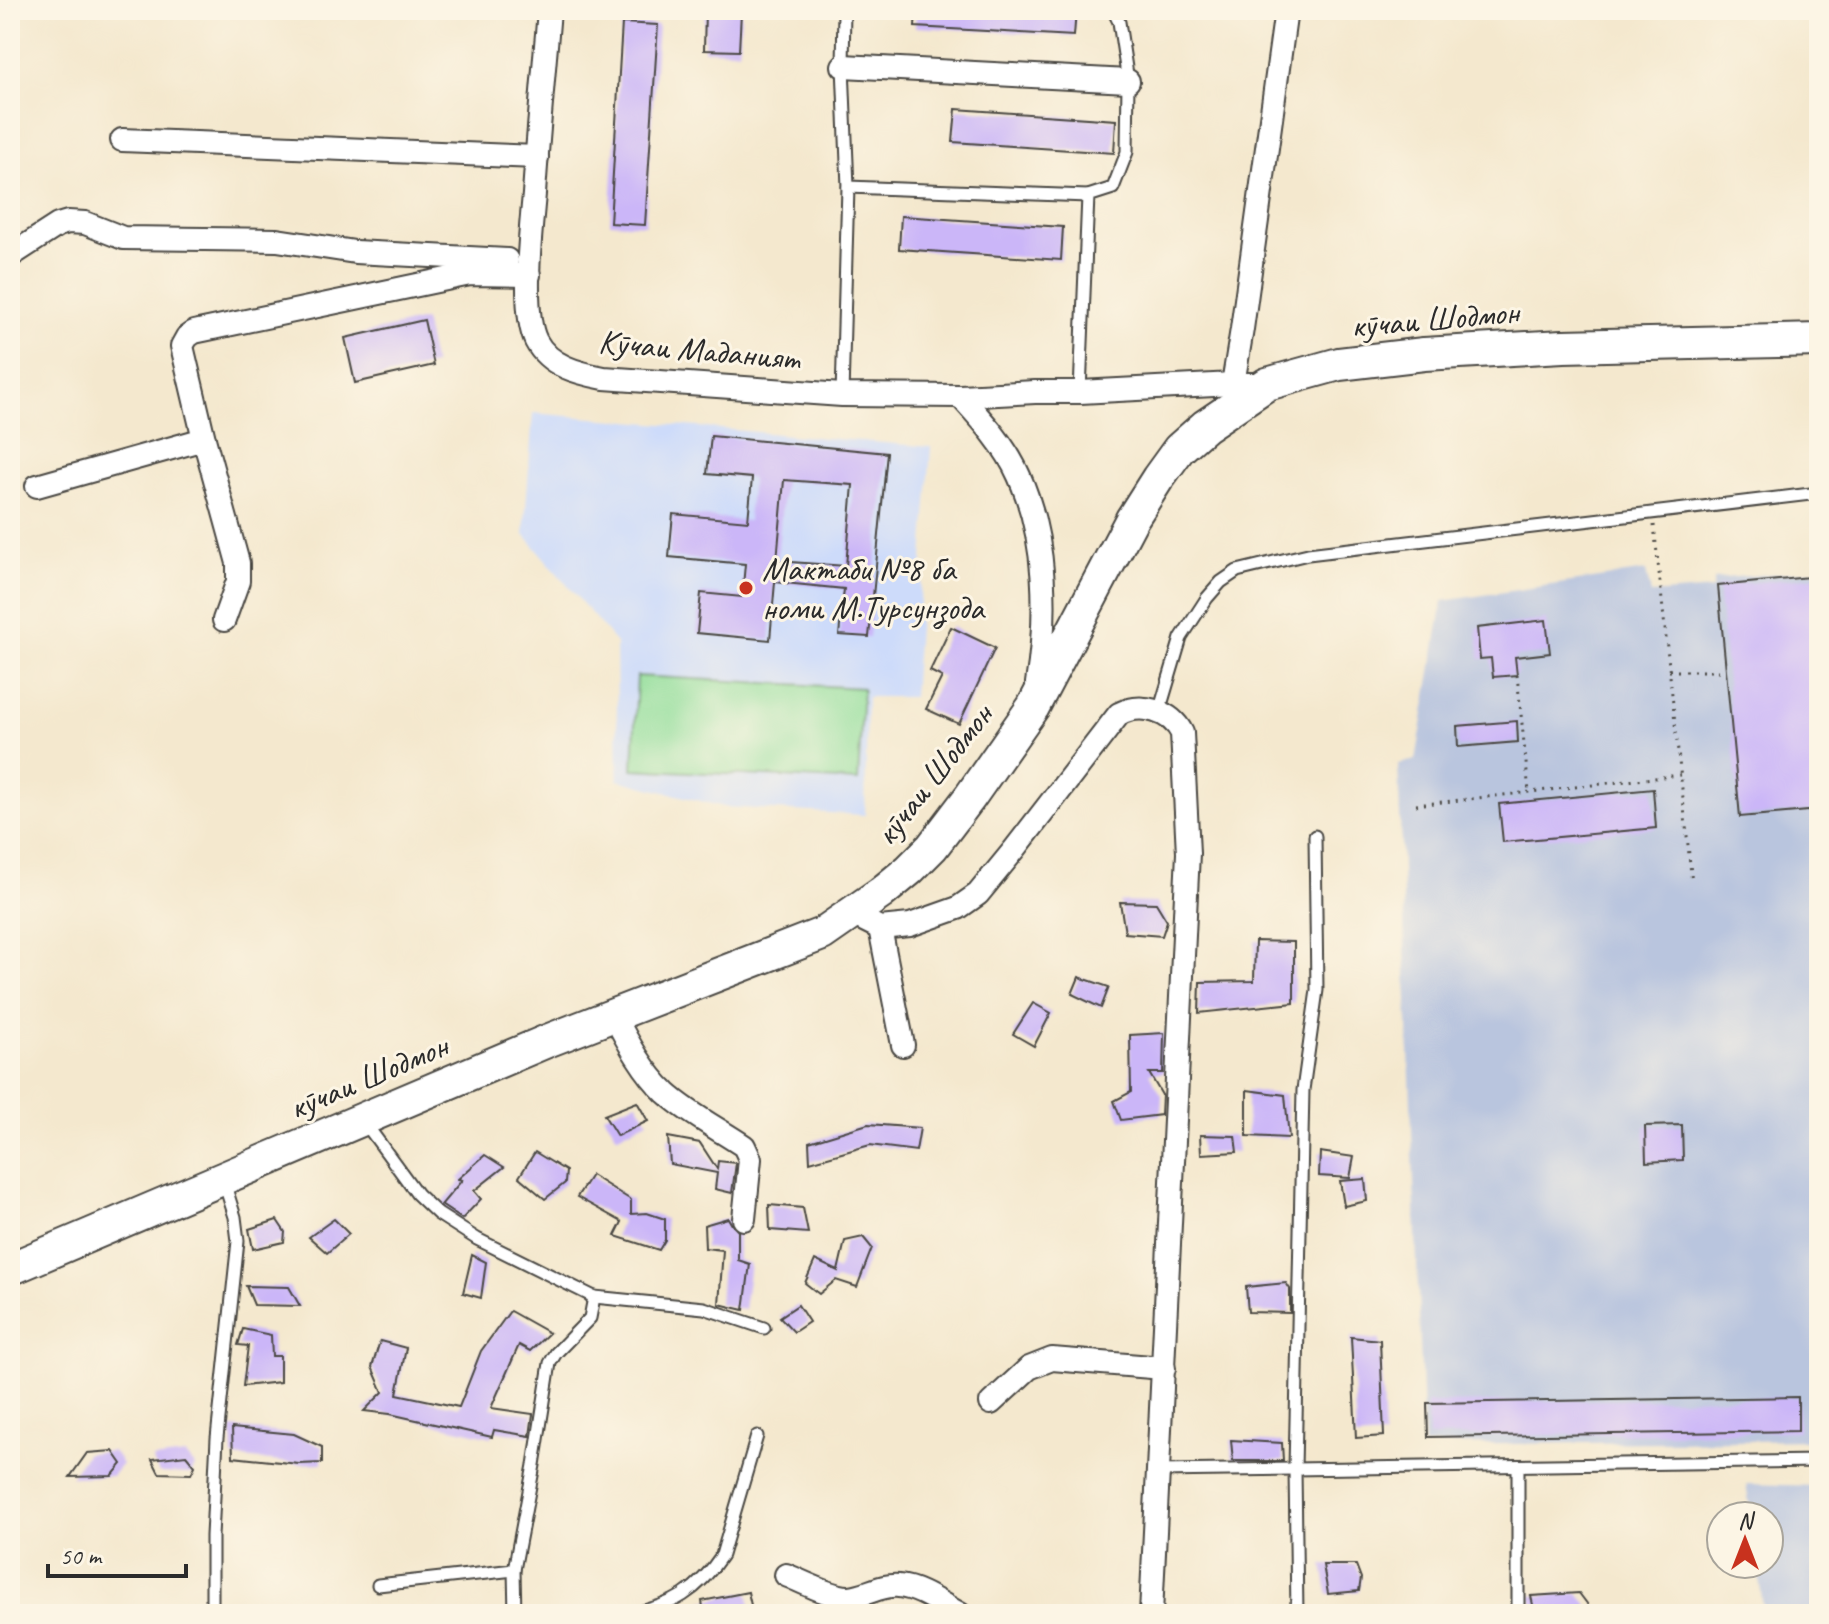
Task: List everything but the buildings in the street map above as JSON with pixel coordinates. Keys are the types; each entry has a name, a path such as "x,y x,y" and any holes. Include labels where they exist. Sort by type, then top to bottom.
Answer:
{"main road":[{"name":"кӯчаи Шодмон","path":"10,1269 614,1015 822,934 852,914 899,878 932,847 970,797 1033,707 1132,519 1179,449 1205,426 1267,384 1339,364 1424,354 1563,346 1819,340"}],"street":[{"name":"Кӯчаи Маданият","path":"549,10 529,268 530,315 536,340 550,358 574,372 604,378 842,395 960,396 1267,384"},
{"path":"1233,384 1286,10"},
{"path":"843,66 1128,81"},
{"path":"122,140 537,157"},
{"path":"10,256 58,225 68,222 85,223 123,238 277,240 355,252 529,268"},
{"path":"224,620 238,581 238,563 182,346 187,337 194,332 470,274 529,268"},
{"path":"960,396 1008,455 1035,524 1044,613 1043,648 1033,707"},
{"path":"37,486 204,439"},
{"path":"852,914 880,928 910,925 958,908 978,894 1119,714 1133,709 1159,712 1176,724 1182,733 1188,853 1151,1614"},
{"path":"880,928 903,1045"},
{"path":"614,1015 630,1047 664,1091 747,1150 750,1159 744,1219"},
{"path":"991,1403 1029,1368 1052,1359 1164,1368"},
{"path":"786,1575 849,1597 900,1586 960,1614"}],"lane":[{"path":"842,395 848,187 844,10"},
{"path":"848,187 1088,196 1113,188 1127,152 1128,81 1119,22 1113,10"},
{"path":"1080,392 1088,196"},
{"path":"1159,712 1181,638 1207,598 1221,582 1237,571 1308,554 1819,493"},
{"path":"1297,1614 1295,1469 1303,1090 1317,990 1315,836"},
{"path":"362,1119 417,1194 438,1214 477,1239 594,1297 704,1308 764,1328"},
{"path":"212,1614 217,1438 238,1241 235,1217 223,1178"},
{"path":"515,1614 514,1570 550,1363 590,1318 594,1297"},
{"path":"630,1614 671,1603 711,1571 722,1555 757,1436"},
{"path":"1159,1471 1819,1461"},
{"path":"1518,1466 1518,1614"},
{"path":"378,1585 514,1570"}],"path":[{"path":"1653,514 1692,883"},
{"path":"1669,671 1726,671"},
{"path":"1517,675 1529,792"},
{"path":"1416,805 1680,775"}],"shaded area":[{"name":"Мактаби №8 ба номи М.Турсунзода","path":"533,413 931,447 913,697 867,697 865,815 724,807 618,780 616,643 524,534"},
{"path":"1819,570 1819,1440 1424,1445 1398,764 1416,760 1443,601 1646,571 1651,594 1713,589 1713,579"},
{"path":"1746,1484 1819,1486 1819,1614 1764,1614 1759,1580 1785,1580 1785,1500 1748,1500"}],"green space":[{"path":"637,676 863,688 858,781 633,769"}],"place":[{"name":"Мактаби №8 ба номи М.Турсунзода","path":"746,588"}]}
